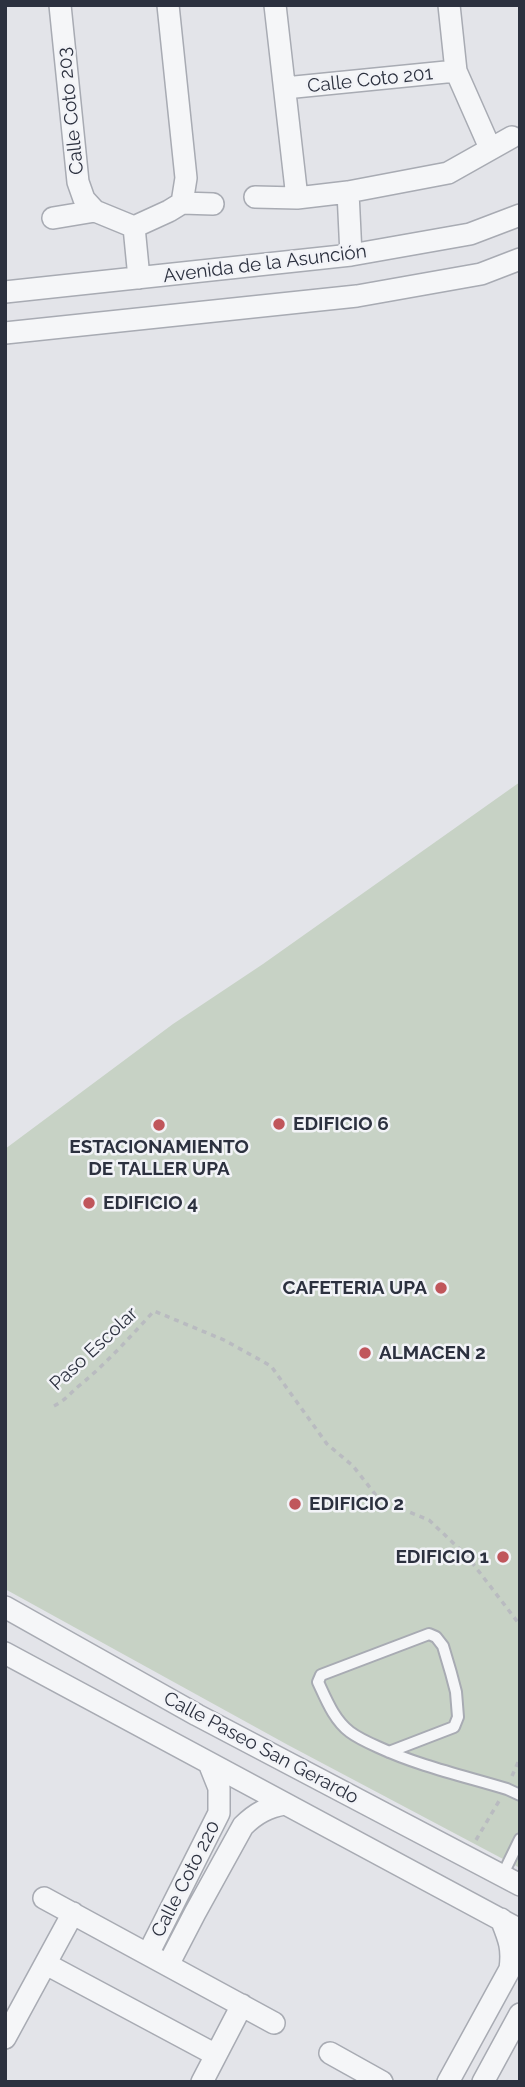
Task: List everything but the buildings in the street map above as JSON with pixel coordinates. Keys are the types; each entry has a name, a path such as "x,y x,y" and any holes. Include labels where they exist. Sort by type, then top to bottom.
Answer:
{"street":[{"name":"Calle Coto 203","path":"60,5 78,182 84,198 95,211"},
{"path":"169,5 186,178 183,203"},
{"name":"Calle Coto 201","path":"275,5 298,198"},
{"name":"Calle Coto 201","path":"449,5 456,71 490,148"},
{"name":"Calle Coto 201","path":"285,88 456,71"},
{"path":"255,197 298,198 348,192 448,173 512,137"},
{"path":"348,192 351,255"},
{"path":"53,218 95,211 134,227 183,203 214,204"},
{"name":"Avenida de la Asunción","path":"5,292 351,255 470,234 520,215"},
{"path":"134,227 139,278"},
{"name":"Avenida de la Asunción","path":"5,333 357,296 481,274 520,259"},
{"name":"Calle Paseo San Gerardo","path":"5,1607 197,1715 511,1880"},
{"name":"Calle Paseo San Gerardo","path":"5,1653 520,1930"},
{"name":"Calle Coto 220","path":"148,1954 219,1813 219,1788 209,1763"},
{"name":"Calle Coto 220","path":"168,1965 243,1826 264,1809 285,1804"},
{"name":"Calle Coto 220","path":"44,1898 274,2023"},
{"path":"5,2038 73,1913"},
{"path":"448,2082 510,1969 512,1954 501,1919"},
{"path":"46,1964 216,2055"},
{"path":"202,2082 242,2006"},
{"path":"482,2082 520,2014"},
{"path":"330,2053 369,2079"}],"lane":[{"path":"390,1752 454,1727 458,1717 456,1692 443,1646 436,1637 429,1634 321,1675 317,1682 335,1716 349,1732 390,1752 520,1795"},
{"path":"511,1880 520,1839"}],"path":[{"name":"Paso Escolar","path":"54,1406 68,1398 154,1311 224,1340 271,1366 327,1444 353,1466 375,1494 378,1506 386,1510 399,1508 429,1520 467,1556 520,1625"},
{"path":"466,1857 507,1789 520,1758"}],"shaded area":[{"path":"520,782 520,1868 288,1745 5,1589 5,1149 173,1024 263,964"}],"place":[{"name":"EDIFICIO 6","path":"279,1124"},
{"name":"ESTACIONAMIENTO DE TALLER UPA","path":"159,1125"},
{"name":"EDIFICIO 4","path":"89,1203"},
{"name":"CAFETERIA UPA","path":"441,1288"},
{"name":"ALMACEN 2","path":"365,1353"},
{"name":"EDIFICIO 2","path":"295,1504"},
{"name":"EDIFICIO 1","path":"503,1557"}]}
